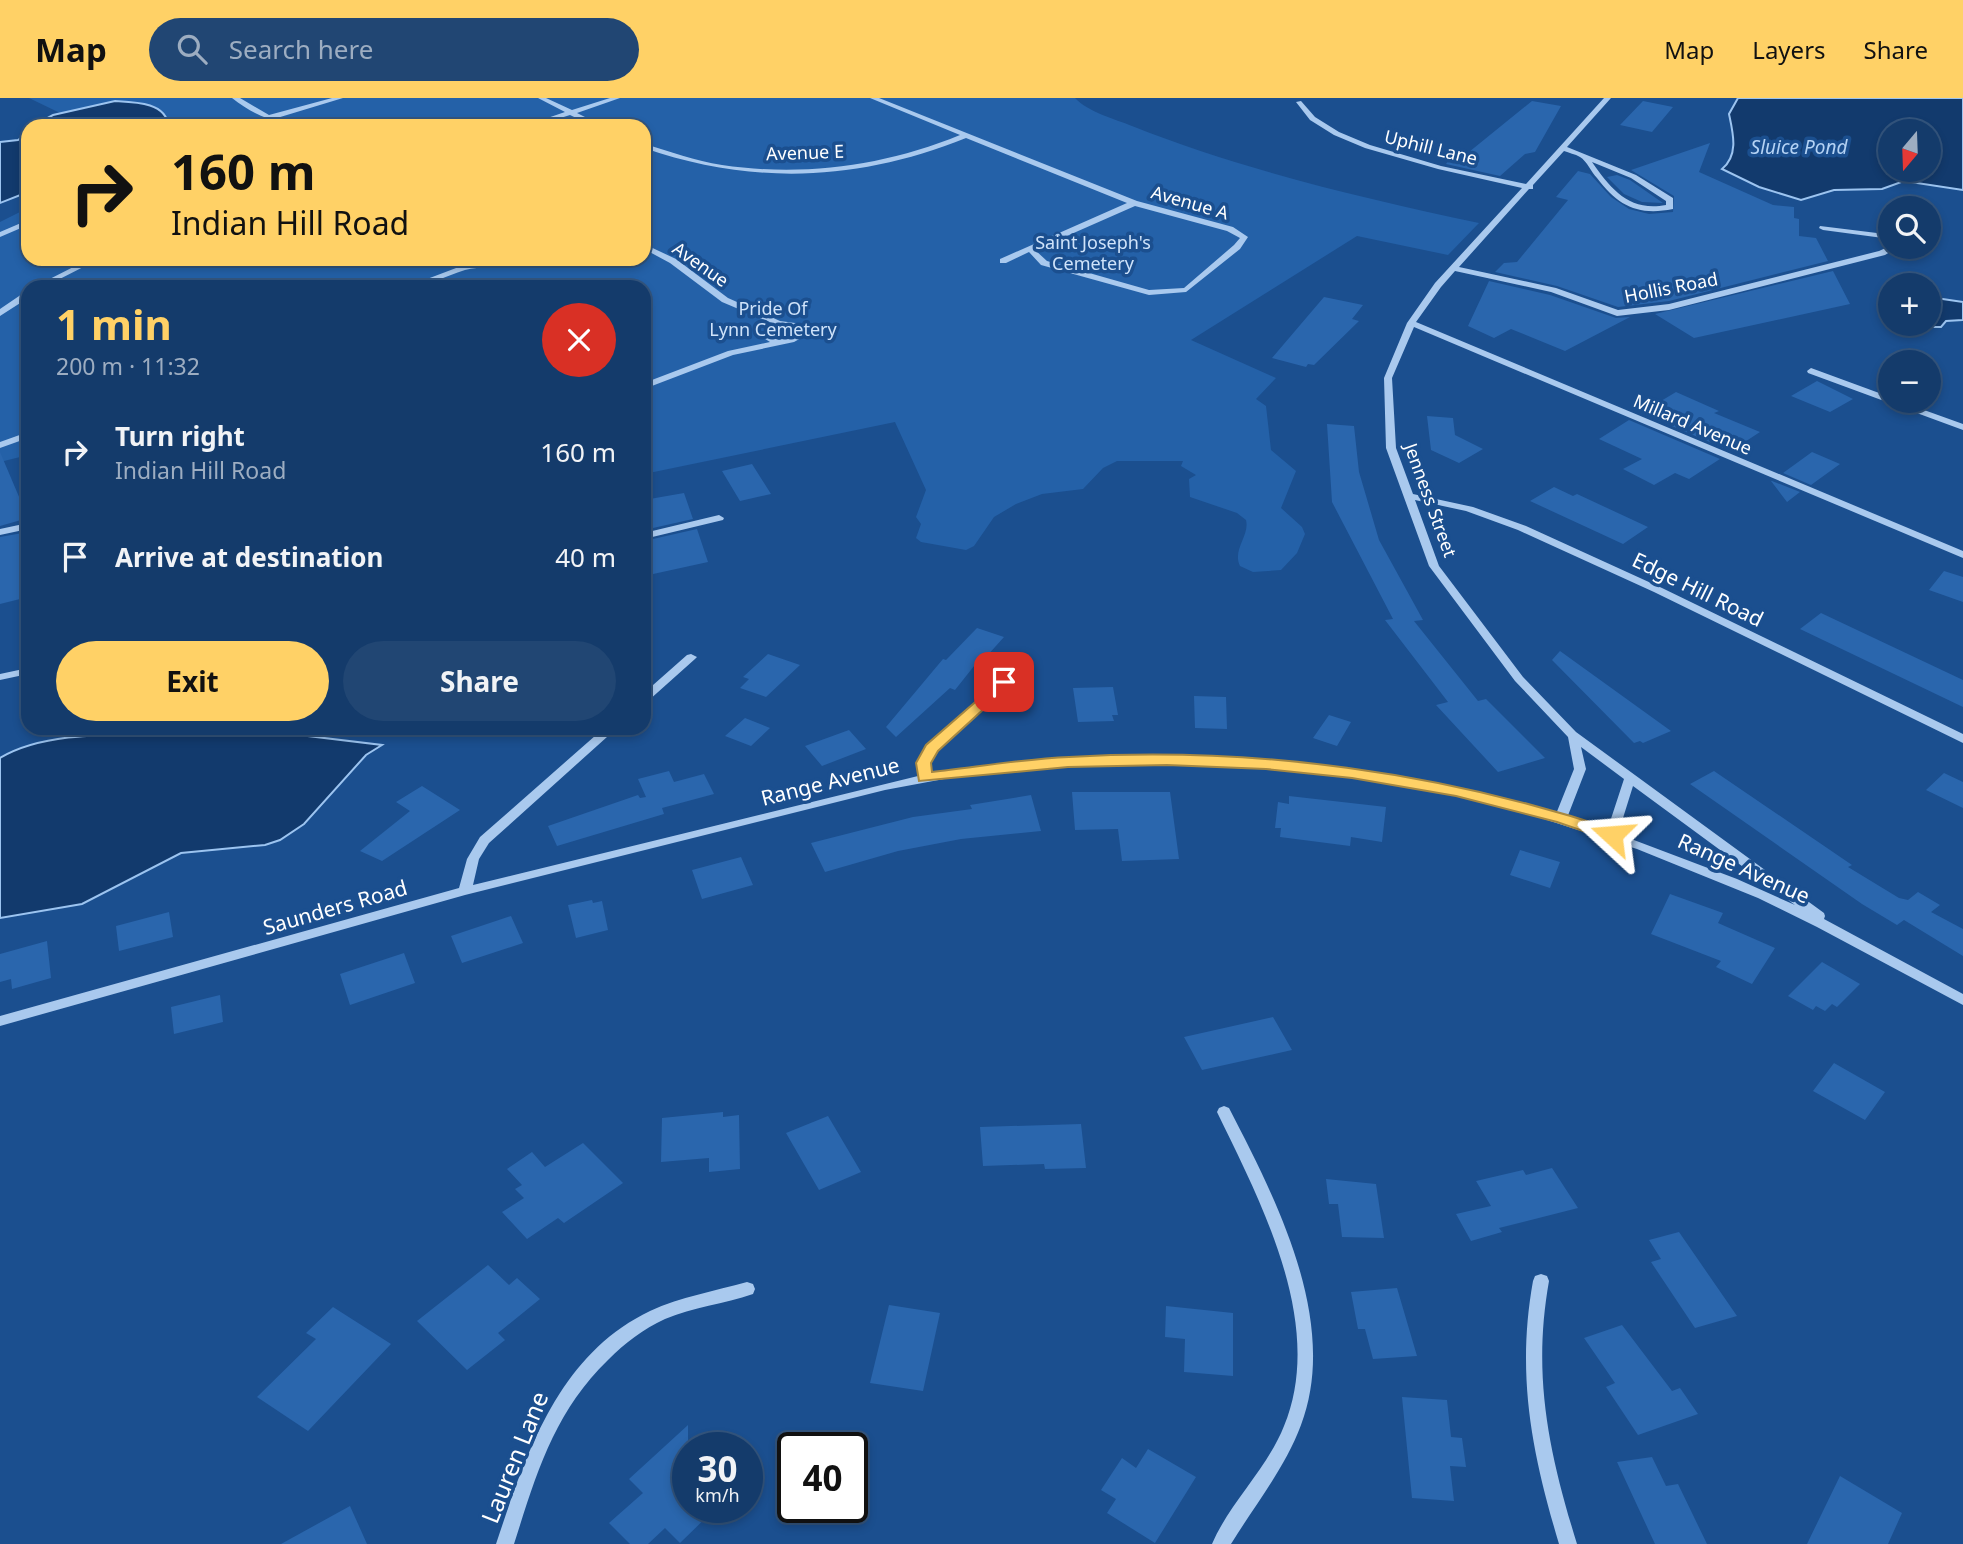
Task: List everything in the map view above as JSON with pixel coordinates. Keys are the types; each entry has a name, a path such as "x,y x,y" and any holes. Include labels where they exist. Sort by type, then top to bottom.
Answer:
{"street":[{"path":"235,98 273,119"},
{"path":"268,118 340,98"},
{"path":"541,98 586,119"},
{"path":"550,119 617,98"},
{"name":"Avenue A","path":"873,98 1134,203 1230,229 1244,237 1237,247 1186,290 1149,293 1044,263 1031,250"},
{"name":"Jenness Street","path":"1608,98 1454,268 1411,323 1388,378 1391,448 1434,566 1519,679 1572,735 1629,780 1847,936"},
{"name":"Uphill Lane","path":"1298,102 1308,117 1383,153 1530,187"},
{"name":"Avenue E","path":"651,148 702,163 779,171 889,162 929,151 965,136"},
{"path":"1564,148 1585,157 1663,194 1670,201 1670,207 1651,210 1633,208 1620,201 1585,157"},
{"name":"Avenue A","path":"1003,261 1134,203"},
{"path":"0,235 21,225"},
{"path":"1823,228 1878,235"},
{"name":"Avenue","path":"651,250 673,261 725,300 778,323 807,327 806,333 731,354 651,383"},
{"name":"Hollis Road","path":"1454,268 1553,290 1617,313 1669,307 1878,254"},
{"path":"52,280 81,266"},
{"path":"427,280 462,266"},
{"path":"0,313 21,299"},
{"path":"777,342 766,337 768,330 778,323"},
{"name":"Millard Avenue","path":"1411,323 1963,555"},
{"path":"1811,371 1878,396"},
{"path":"1924,413 1963,427"},
{"path":"0,445 21,438"},
{"name":"Edge Hill Road","path":"1408,496 1469,509 1522,528 1658,590 1963,739"},
{"path":"651,534 719,518"},
{"path":"0,532 21,528"},
{"path":"651,693 691,657"},
{"path":"924,778 923,763 931,748 1024,664"},
{"path":"0,677 21,672"},
{"path":"465,891 473,859 484,841 603,735"},
{"path":"1561,818 1580,769 1578,746 1572,735"},
{"name":"Range Avenue","path":"465,891 924,778 1068,762 1167,760 1266,764 1456,790 1561,818 1612,835 1735,882 1847,936 1963,1000"},
{"path":"1612,835 1629,780"},
{"name":"Saunders Road","path":"0,1021 465,891"},
{"path":"1221,1544 1292,1427 1301,1396 1304,1360 1302,1318 1287,1252 1267,1201 1224,1112"},
{"path":"1541,1281 1533,1317 1533,1381 1552,1493 1568,1544"},
{"name":"Lauren Lane","path":"505,1544 551,1418 582,1373 621,1337 668,1310 747,1289"}],"green space":[{"name":"Saint Joseph's Cemetery","path":"29,98 1075,98 1102,115 1217,156 1347,193 1479,223 1448,255 1357,236 1191,340 1276,378 1256,399 1266,406 1271,450 1296,471 1281,508 1302,527 1305,534 1297,553 1281,570 1253,572 1240,566 1238,560 1239,548 1246,532 1246,520 1237,513 1190,497 1189,479 1196,475 1181,466 1183,461 1117,461 1103,468 1083,489 1042,494 1016,504 994,517 974,546 966,550 921,542 916,538 921,524 916,517 926,490 895,422 651,473 651,280 21,280 21,457 0,462 0,222 21,212 21,266 651,266 651,119 72,119"}],"water":[{"name":"Sluice Pond","path":"1738,98 1963,98 1963,190 1911,182 1941,182 1941,119 1878,119 1878,182 1901,182 1882,189 1834,190 1801,200 1759,187 1722,169 1731,157 1733,136 1729,114"},
{"path":"115,101 148,105 162,112 166,119 46,119"},
{"path":"21,138 21,195 0,203 0,142"},
{"path":"1941,299 1963,302 1963,320 1946,321 1941,327"},
{"path":"95,735 299,735 382,745 366,755 304,824 280,840 265,845 181,853 82,904 0,918 0,758 21,748"}],"building":[{"path":"1532,101 1561,106 1535,152 1525,154 1500,176 1446,164 1459,148 1469,152"},
{"path":"1643,101 1673,107 1652,132 1620,125"},
{"path":"1710,143 1699,172 1773,205 1794,207 1794,218 1799,219 1799,236 1816,238 1828,261 1669,301 1618,307 1557,286 1495,272 1504,263 1517,262 1568,200 1556,197 1578,171 1590,174 1611,197 1629,209 1649,214 1673,212 1674,196 1631,170"},
{"path":"1617,175 1630,180 1663,203 1642,202 1624,194 1607,177"},
{"path":"1833,271 1850,304 1694,338 1655,314"},
{"path":"1489,281 1550,295 1616,318 1630,317 1565,351 1511,329 1494,338 1468,326"},
{"path":"1324,297 1363,305 1352,319 1359,321 1314,365 1308,364 1306,367 1272,358"},
{"path":"1817,381 1853,399 1830,412 1791,396"},
{"path":"1676,392 1719,411 1714,413 1760,432 1731,451 1641,413"},
{"path":"1427,416 1453,418 1455,435 1483,449 1459,463 1431,450"},
{"path":"1629,420 1720,459 1689,479 1675,473 1654,485 1623,469 1642,459 1599,439"},
{"path":"1327,424 1354,426 1359,472 1379,540 1423,620 1414,621 1478,701 1486,699 1545,758 1498,772 1436,705 1448,702 1385,620 1393,619 1332,502"},
{"path":"0,452 21,502 21,520 0,526"},
{"path":"1812,452 1840,464 1811,485 1783,473"},
{"path":"752,464 771,494 740,501 722,471"},
{"path":"1772,481 1800,492 1787,502"},
{"path":"1554,487 1573,496 1577,494 1648,527 1623,544 1530,501"},
{"path":"684,493 693,519 651,528 651,499"},
{"path":"697,529 708,562 651,574 651,539"},
{"path":"21,533 21,599 0,604 0,537"},
{"path":"1944,571 1963,577 1963,602 1929,590"},
{"path":"1821,613 1963,680 1963,707 1800,629"},
{"path":"977,628 1004,637 986,657 982,656 955,690 950,688 896,737 886,727 943,659 946,660"},
{"path":"1560,651 1671,731 1643,743 1634,743 1552,660"},
{"path":"768,654 800,665 766,697 740,688 749,679 743,677"},
{"path":"1113,687 1118,715 1112,715 1114,721 1078,722 1073,688"},
{"path":"1194,696 1226,697 1227,729 1195,728"},
{"path":"1329,715 1351,722 1337,746 1313,738"},
{"path":"745,718 770,728 751,746 725,736"},
{"path":"849,730 866,749 822,766 805,746"},
{"path":"669,771 674,782 704,774 714,794 662,808 664,814 557,846 548,826 638,795 640,798 646,797 638,779"},
{"path":"1714,771 1852,865 1848,867 1899,898 1908,900 1918,892 1940,905 1931,912 1963,929 1963,956 1904,920 1897,925 1862,904 1690,784"},
{"path":"1944,773 1963,782 1963,808 1926,790"},
{"path":"422,786 460,810 382,861 360,851 410,811 396,802"},
{"path":"1072,792 1170,792 1179,859 1122,861 1118,829 1075,830"},
{"path":"1031,795 1041,831 961,839 898,851 825,872 811,843 913,817 972,809 970,805"},
{"path":"1289,796 1386,807 1382,842 1351,837 1350,846 1280,837 1281,828 1275,828 1278,802 1289,804"},
{"path":"1520,850 1560,862 1550,888 1510,875"},
{"path":"741,857 753,885 702,899 692,870"},
{"path":"1670,894 1723,913 1718,923 1775,948 1752,984 1716,967 1721,961 1651,934"},
{"path":"592,900 593,903 602,901 608,930 576,938 568,905"},
{"path":"169,912 173,937 119,951 116,926"},
{"path":"511,916 523,943 462,963 451,936"},
{"path":"47,941 51,978 12,989 11,979 0,982 0,954"},
{"path":"404,953 415,983 350,1005 340,974"},
{"path":"1822,962 1860,984 1837,1007 1832,1004 1825,1011 1816,1006 1813,1010 1788,996"},
{"path":"220,995 223,1022 174,1034 171,1007"},
{"path":"1273,1017 1292,1050 1202,1070 1184,1037"},
{"path":"1834,1063 1885,1092 1865,1120 1813,1091"},
{"path":"723,1112 723,1117 739,1115 740,1169 709,1172 709,1158 661,1162 662,1118"},
{"path":"828,1116 861,1172 819,1190 786,1133"},
{"path":"1081,1124 1086,1168 1045,1169 1044,1164 983,1166 980,1127"},
{"path":"583,1143 623,1183 564,1223 558,1218 527,1239 502,1212 524,1198 515,1189 522,1185 507,1169 532,1152 545,1167"},
{"path":"1552,1168 1578,1208 1499,1228 1502,1232 1471,1241 1456,1214 1491,1206 1476,1181 1523,1170 1526,1175"},
{"path":"1326,1179 1376,1184 1384,1238 1342,1237 1338,1204 1329,1204"},
{"path":"1679,1232 1737,1316 1695,1328 1651,1262 1661,1259 1649,1240"},
{"path":"488,1265 509,1285 517,1278 540,1299 498,1333 505,1340 467,1370 417,1321"},
{"path":"1397,1288 1417,1356 1373,1359 1365,1329 1358,1329 1351,1292"},
{"path":"889,1305 940,1313 923,1391 870,1383"},
{"path":"1166,1306 1233,1313 1233,1376 1184,1372 1185,1339 1165,1337"},
{"path":"333,1307 391,1344 308,1431 257,1397 316,1339 306,1333"},
{"path":"1622,1325 1672,1391 1680,1388 1698,1414 1638,1435 1606,1387 1615,1383 1584,1338"},
{"path":"1402,1397 1447,1400 1451,1437 1462,1438 1466,1467 1450,1466 1454,1501 1412,1498"},
{"path":"672,1440 672,1523 701,1523 680,1543 665,1528 648,1544 630,1544 609,1523 643,1493 629,1479"},
{"path":"1148,1449 1196,1477 1155,1543 1107,1513 1116,1499 1101,1490 1122,1458 1136,1468"},
{"path":"1652,1457 1666,1486 1678,1484 1707,1544 1655,1544 1617,1462"},
{"path":"1840,1476 1902,1513 1888,1544 1807,1544"},
{"path":"350,1506 367,1544 281,1544"}],"route":[{"path":"1004,682 931,748 923,763 924,778 1001,767 1068,762 1167,760 1266,764 1352,773 1456,790 1561,818 1612,835"}],"park label":[{"name":"Pride Of Lynn Cemetery","path":"773,318"}]}
